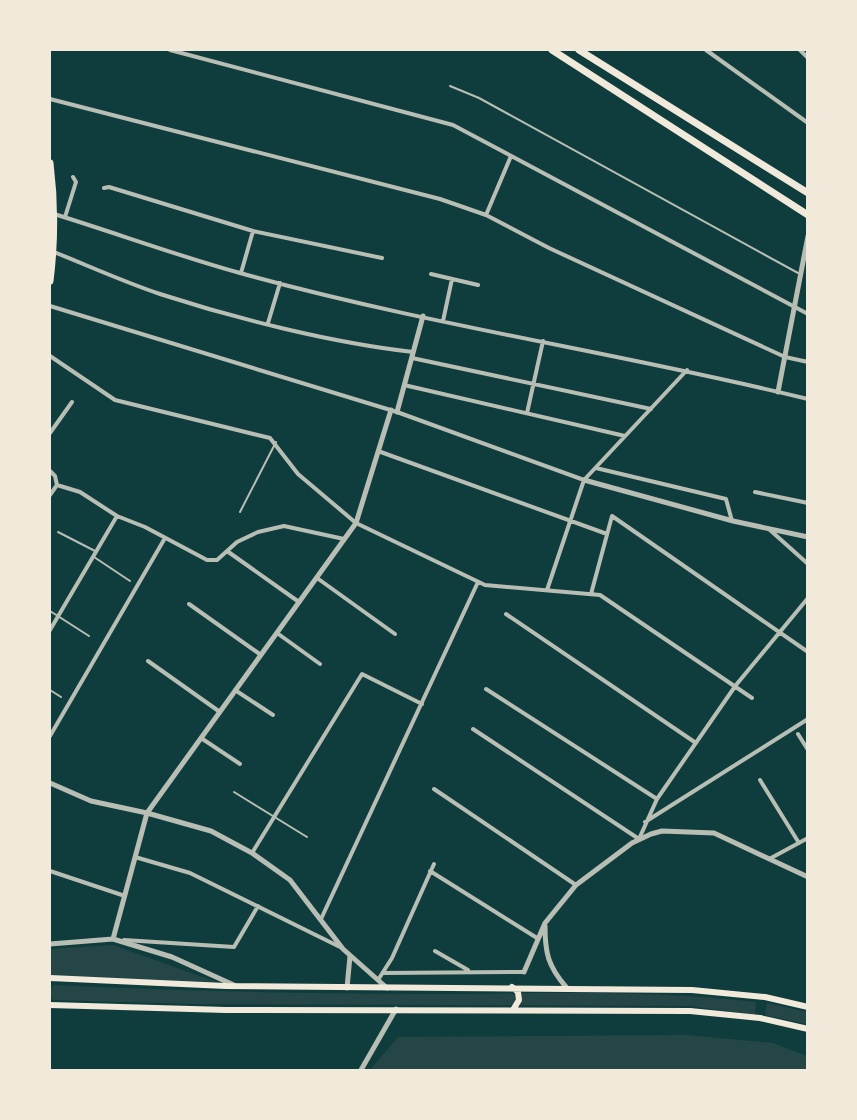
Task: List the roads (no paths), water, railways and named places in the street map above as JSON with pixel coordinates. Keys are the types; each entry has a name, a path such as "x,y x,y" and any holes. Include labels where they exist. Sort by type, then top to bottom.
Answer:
{"main road":[{"path":"552,50 807,215"},
{"path":"579,50 807,193"},
{"path":"50,163 54,214 54,252 50,281"},
{"path":"50,978 237,986 566,987 692,990 765,998 807,1007"},
{"path":"512,987 518,992 519,1000 513,1010"},
{"path":"50,1005 226,1010 690,1011 760,1018 807,1029"}],"street":[{"path":"170,50 436,119 512,156 807,314"},
{"path":"706,50 807,123"},
{"path":"800,50 807,58"},
{"path":"50,99 440,199 486,214 549,248 785,357 807,362"},
{"path":"486,214 512,156"},
{"path":"65,217 74,178"},
{"path":"104,188 109,187 253,231 382,258"},
{"path":"54,214 241,273 443,321 687,370 807,399"},
{"path":"241,273 253,231"},
{"path":"778,392 807,236"},
{"path":"54,252 160,294 267,323 651,409"},
{"path":"431,274 478,285"},
{"path":"443,321 452,279"},
{"path":"267,323 280,282"},
{"path":"50,306 394,411 584,480 733,522 807,537"},
{"path":"113,939 147,813 356,523 378,452 404,385 423,316"},
{"path":"527,414 543,341"},
{"path":"50,356 115,400 270,438 276,442 298,474 356,523 478,582 485,585 600,595 752,698"},
{"path":"547,590 568,520 584,480 687,370"},
{"path":"404,385 625,436"},
{"path":"50,433 72,402"},
{"path":"378,452 607,534"},
{"path":"596,468 726,499 733,522"},
{"path":"50,471 55,476 57,485 50,495"},
{"path":"57,485 80,492 117,516 207,560 217,560 237,543 258,532 284,526 345,539"},
{"path":"755,492 807,503"},
{"path":"50,630 98,552 117,516"},
{"path":"591,594 612,516 807,652"},
{"path":"770,530 807,564"},
{"path":"50,736 165,538"},
{"path":"227,551 299,602"},
{"path":"317,578 395,634"},
{"path":"321,919 478,582"},
{"path":"639,839 644,822 657,799 736,685 807,598"},
{"path":"189,604 261,655"},
{"path":"506,614 696,743"},
{"path":"277,633 320,664"},
{"path":"148,661 220,712"},
{"path":"252,853 362,674 422,704"},
{"path":"486,689 657,799"},
{"path":"236,690 273,715"},
{"path":"644,822 807,719"},
{"path":"472,729 639,839"},
{"path":"798,734 807,750"},
{"path":"201,738 240,764"},
{"path":"760,780 799,843"},
{"path":"50,783 92,801 147,813 211,831 252,853 290,880 343,949 387,988"},
{"path":"434,789 576,885"},
{"path":"383,973 524,972 545,923 576,885 632,843 662,831 714,833 807,877"},
{"path":"771,858 807,838"},
{"path":"135,856 190,873 343,949"},
{"path":"378,980 434,864"},
{"path":"50,871 125,896"},
{"path":"430,871 537,938"},
{"path":"50,944 113,939 230,948 234,947 258,906"},
{"path":"545,923 545,952 556,976 566,987"},
{"path":"113,939 172,957 237,986"},
{"path":"435,951 469,971"},
{"path":"347,988 350,956"},
{"path":"361,1071 396,1009"}],"lane":[{"path":"450,86 479,98 801,274"},
{"path":"240,512 276,442"},
{"path":"58,532 98,552"},
{"path":"94,557 130,581"},
{"path":"50,610 89,636"},
{"path":"50,690 61,697"},
{"path":"234,792 307,837"}]}
